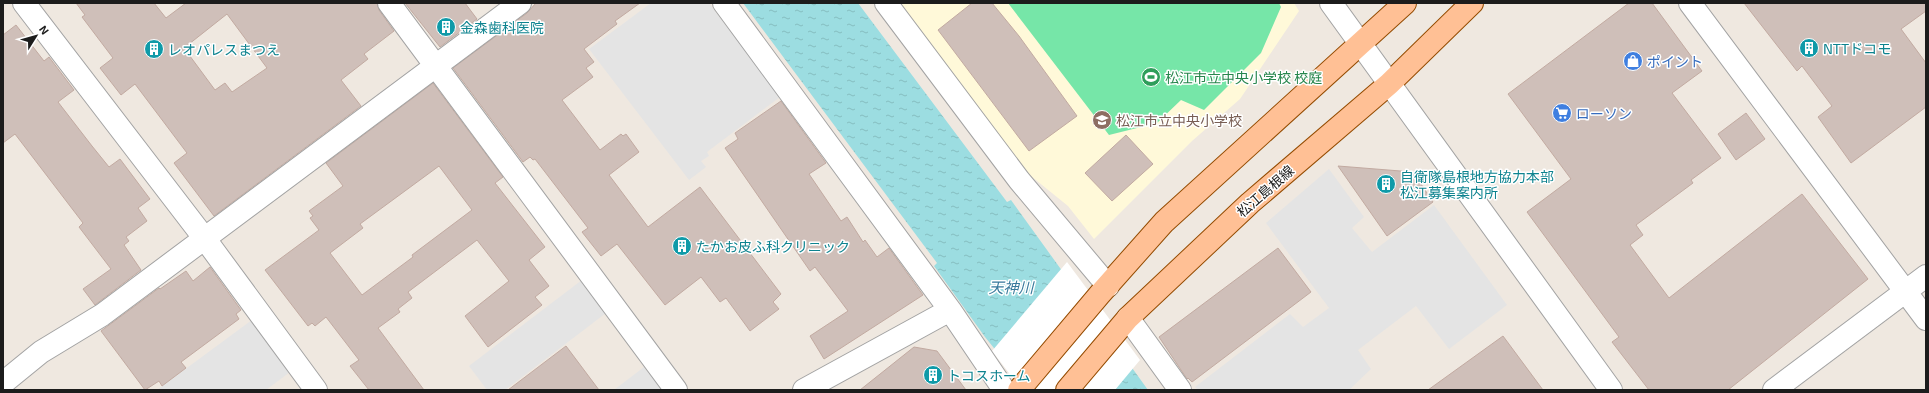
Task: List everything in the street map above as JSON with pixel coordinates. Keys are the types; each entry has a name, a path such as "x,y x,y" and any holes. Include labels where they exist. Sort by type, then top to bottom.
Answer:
{"main road":[{"path":"1019,390 1164,222 1405,3"},
{"name":"松江島根線","path":"1067,390 1126,321 1250,203 1389,84 1472,3"}],"street":[{"path":"24,3 205,239 316,390"},
{"path":"389,3 676,390"},
{"path":"3,383 41,352 102,315 520,3"},
{"path":"724,3 950,310 1004,390"},
{"path":"886,3 1104,290"},
{"path":"1331,3 1611,390"},
{"path":"1690,3 1926,319"},
{"path":"1774,390 1926,276"},
{"path":"804,390 950,310"},
{"path":"1126,321 1180,390"}],"shaded area":[{"path":"651,3 709,3 780,97 707,152 709,156 701,161 706,167 689,180 589,49"},
{"name":"松江市立中央小学校","path":"899,3 1294,3 1299,11 1240,99 1192,141 1094,239 1068,206 1026,172 1020,165"},
{"path":"1329,169 1364,217 1352,228 1372,252 1434,205 1507,305 1449,349 1416,306 1358,350 1371,369 1349,390 1198,390 1195,387 1290,314 1303,327 1329,308 1266,223"},
{"path":"582,280 606,313 505,390 487,390 469,366"},
{"path":"256,317 294,369 266,390 157,390"},
{"path":"644,367 662,390 614,390"}],"green space":[{"name":"松江市立中央小学校 校庭","path":"1008,3 1279,3 1281,7 1261,53 1204,110 1181,100 1157,123 1109,135"}],"water":[{"name":"天神川","path":"743,3 858,3 1007,202 1011,200 1148,390 1028,390 985,337 934,266 937,263"}],"pier":[{"path":"1067,262 1140,360 1115,390 1022,390 992,351"}],"building":[{"path":"76,3 154,3 166,18 186,3 377,3 379,10 394,31 364,54 368,59 341,80 361,106 214,216 174,163 187,153 135,84 121,95 100,68 113,58 82,17 85,15","holes":["227,14 267,68 232,92 225,83 215,90 184,48"]},
{"name":"金森歯科医院","path":"405,3 465,3 477,19 440,47"},
{"path":"536,3 640,3 615,21 617,24 584,49 594,62 586,68 593,77 562,100 600,150 621,134 623,136 626,134 639,152 609,175 648,227 700,187 781,294 773,302 779,309 750,331 726,298 720,302 701,277 665,305 617,244 601,256 582,232 588,228 535,159 533,160 530,157 523,162 453,68 527,13"},
{"path":"972,3 992,3 1019,36 1077,116 1029,151 938,30"},
{"path":"1629,3 1652,3 1702,71 1672,93 1721,158 1691,180 1693,183 1636,225 1643,235 1630,245 1669,298 1802,194 1868,279 1728,390 1649,390 1612,342 1619,337 1527,212 1571,179 1508,94"},
{"path":"1744,3 1926,3 1926,11 1901,29 1926,63 1926,107 1851,163 1818,117 1832,106 1802,66 1797,71"},
{"path":"16,25 44,61 49,57 74,90 58,102 109,167 120,159 150,199 138,208 147,221 126,237 129,241 124,245 141,270 95,305 83,289 111,269 79,227 83,223 15,134 3,143 3,35"},
{"path":"433,83 503,177 495,183 545,247 529,260 549,286 535,297 542,305 488,347 465,316 509,281 477,240 408,292 412,298 398,309 400,312 378,328 424,390 369,390 350,366 359,360 326,317 315,326 312,323 308,326 265,270 319,230 310,218 313,216 309,211 343,186 326,163","holes":["439,166 472,210 362,295 330,253 363,228 360,224"]},
{"path":"781,101 826,163 809,174 841,221 847,217 863,242 865,240 877,257 889,248 923,295 824,359 810,336 848,311 815,267 810,271 725,148 738,139 735,133"},
{"path":"1746,113 1765,139 1736,160 1718,134"},
{"path":"1126,135 1153,164 1112,201 1085,173"},
{"name":"自衛隊島根地方協力本部 松江募集案内所","path":"1338,166 1413,172 1433,202 1387,236"},
{"path":"1278,248 1311,292 1192,382 1188,378 1187,379 1159,337"},
{"path":"210,267 241,310 236,314 239,319 181,362 186,368 162,386 159,381 145,390 101,331 159,288 160,289 186,271 193,281"},
{"path":"1503,336 1543,390 1428,390"},
{"path":"566,346 599,390 508,390"},
{"path":"914,347 937,351 966,390 860,390"}],"place":[{"name":"金森歯科医院","path":"446,27"},
{"name":"NTTドコモ","path":"1809,48"},
{"name":"レオパレスまつえ","path":"154,49"},
{"name":"ポイント","path":"1633,61"},
{"name":"松江市立中央小学校 校庭","path":"1151,77"},
{"name":"ローソン","path":"1562,113"},
{"name":"松江市立中央小学校","path":"1102,120"},
{"name":"自衛隊島根地方協力本部 松江募集案内所","path":"1386,184"},
{"name":"たかお皮ふ科クリニック","path":"682,246"},
{"name":"トコスホーム","path":"933,375"}]}
